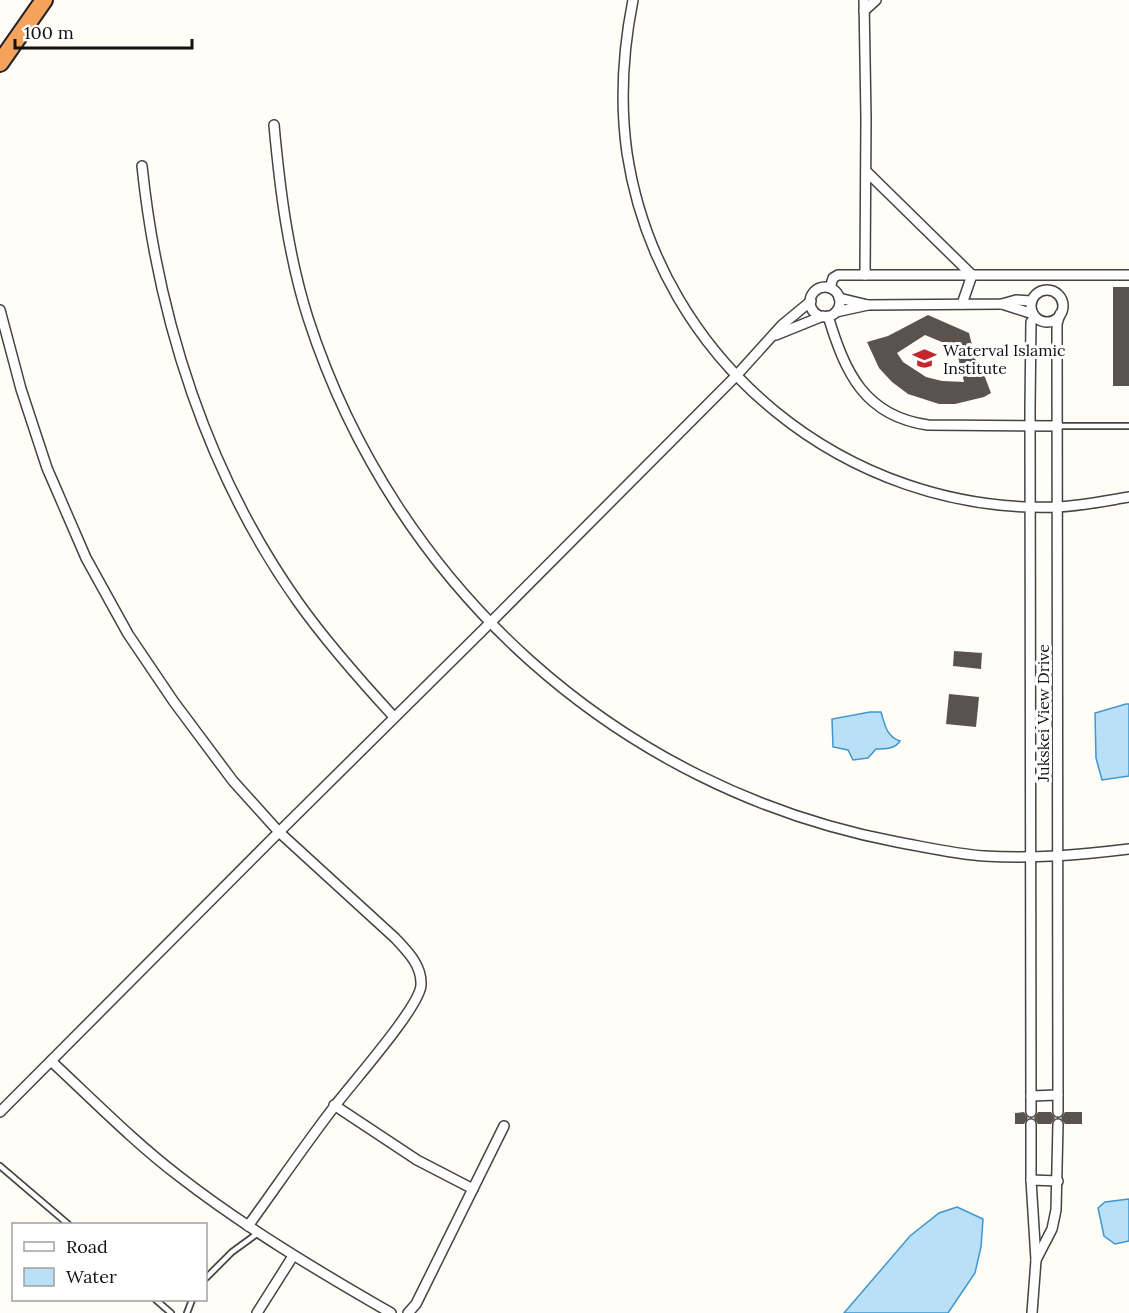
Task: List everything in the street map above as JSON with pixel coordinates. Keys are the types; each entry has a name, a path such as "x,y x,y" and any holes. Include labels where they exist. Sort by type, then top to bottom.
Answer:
{"highway":[{"path":"0,63 41,4"}],"street":[{"path":"633,0 625,52 624,120 627,154 641,209 659,260 678,299 702,335 735,376 794,426 847,459 903,484 962,499 1031,507 1058,507 1129,497"},
{"path":"864,0 865,275"},
{"path":"864,11 876,0"},
{"path":"274,125 282,199 296,272 308,316 337,394 371,464 398,509 448,576 490,623 569,695 660,755 748,799 820,824 862,835 981,856 1058,857 1129,849"},
{"path":"142,166 154,252 177,348 192,394 228,478 260,542 298,602 348,666 394,717"},
{"path":"866,171 972,274"},
{"path":"962,304 972,274"},
{"path":"1034,315 1035,274"},
{"path":"1002,304 1048,321 1060,314 1062,301 1058,294 1058,274"},
{"path":"830,288 833,278 838,275 1128,274"},
{"path":"830,288 839,297 868,304 1002,304 1034,297 1047,289 1058,294"},
{"path":"829,315 814,311 811,301 812,296 819,289 830,288"},
{"path":"829,315 840,302 839,297"},
{"path":"0,1112 490,623 735,376 782,325 811,301"},
{"path":"774,336 829,315 868,304"},
{"path":"0,310 21,388 48,468 76,537 106,597 145,660 207,748 279,832 395,938 412,957 419,972 421,986 412,1008 334,1105 248,1226"},
{"name":"Jukskei View Drive","path":"1058,1112 1057,324 1060,314"},
{"path":"829,315 838,352 854,382 882,409 896,417 909,423 928,425 1058,426"},
{"name":"Jukskei View Drive","path":"1031,1112 1030,322 1034,315"},
{"path":"51,1061 156,1158 293,1256 391,1313"},
{"path":"1031,1096 1058,1095"},
{"path":"334,1105 417,1160 473,1189"},
{"path":"1031,1124 1031,1180 1036,1260 1032,1313"},
{"path":"1036,1260 1052,1229 1056,1210 1058,1124"},
{"path":"408,1313 416,1304 504,1126"},
{"path":"1031,1180 1058,1180"},
{"path":"256,1313 293,1256"}],"lane":[{"path":"1058,426 1129,426"},
{"path":"0,1166 67,1223"},
{"path":"207,1277 232,1252 258,1232"},
{"path":"158,1301 171,1313"}],"water":[{"path":"1129,704 1129,776 1102,780 1096,758 1095,713"},
{"path":"881,712 887,730 900,741 898,744 890,748 876,749 868,758 853,760 848,750 833,747 832,719"},
{"path":"1129,1199 1129,1241 1115,1244 1104,1236 1098,1208 1105,1202"},
{"path":"957,1207 983,1219 981,1247 975,1273 948,1313 844,1313 910,1236 939,1213"}],"building":[{"path":"1113,287 1129,287 1129,386 1113,386"},
{"name":"Waterval Islamic Institute","path":"928,315 969,333 979,374 983,372 991,393 955,404 939,404 908,394 879,368 867,342 888,336","holes":["925,335 956,348 964,382 942,381 926,377 903,362 897,353"]},
{"path":"954,651 982,653 981,669 953,666"},
{"path":"949,694 979,697 976,727 946,724"},
{"path":"1024,1112 1028,1118 1024,1124 1015,1124 1015,1113"},
{"path":"1038,1112 1051,1112 1055,1118 1051,1124 1038,1124 1034,1118"},
{"path":"1065,1112 1082,1112 1082,1124 1065,1124 1061,1118"}],"place":[{"name":"Waterval Islamic Institute","path":"925,359"}]}
